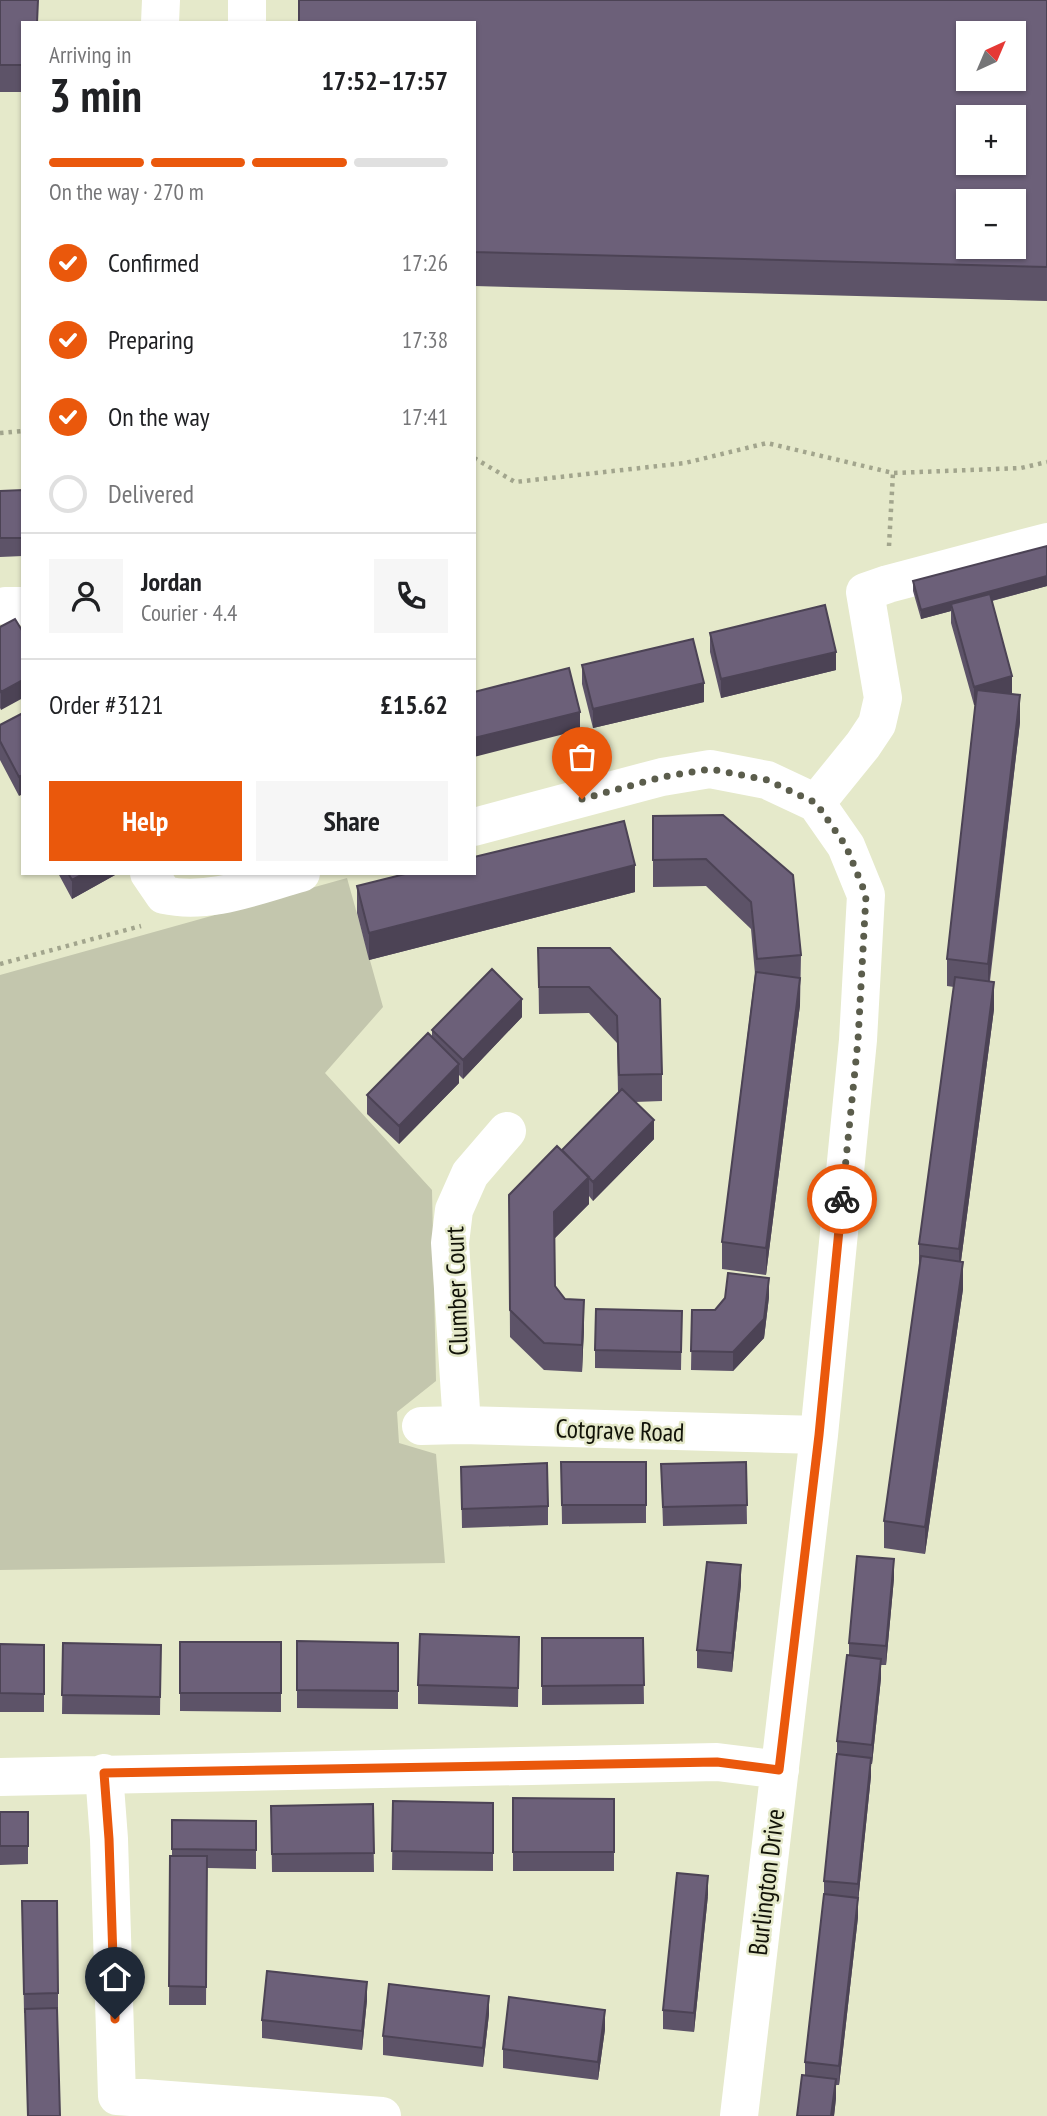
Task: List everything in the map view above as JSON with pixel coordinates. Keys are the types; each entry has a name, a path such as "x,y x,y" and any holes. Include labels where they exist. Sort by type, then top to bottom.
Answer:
{"street":[{"path":"160,0 160,21"},
{"path":"247,0 247,21"},
{"path":"816,803 877,724 883,698 865,592 1047,542"},
{"name":"Burlington Drive","path":"476,826 662,777 710,769 767,780 816,803 846,846 866,895 858,1040 819,1435 739,2116"},
{"path":"150,875 164,895 184,900 213,897 294,875"},
{"name":"Clumber Court","path":"462,1425 450,1243 454,1210 470,1174 507,1131"},
{"name":"Cotgrave Road","path":"421,1426 819,1435"},
{"path":"0,1777 717,1762 779,1770"},
{"path":"104,1773 109,1839 117,2106 382,2116"}],"path":[{"path":"0,433 21,431"},
{"path":"476,459 516,482 685,463 767,443 893,473 1021,468 1047,462"},
{"path":"888,584 893,473"},
{"path":"0,964 174,917 184,900"}],"green space":[{"path":"347,878 383,1007 325,1073 432,1190 436,1381 397,1412 399,1443 436,1454 445,1563 0,1570 0,975"}],"building":[{"path":"0,0 38,0 37,21 21,21 21,65 0,65"},
{"path":"299,0 1047,0 1047,267 476,252 476,21 299,21"},
{"path":"21,490 21,538 0,538 0,491"},
{"path":"1047,546 1047,576 921,610 913,581"},
{"path":"990,594 1012,676 974,687 951,604"},
{"path":"825,605 836,652 721,679 710,633"},
{"path":"15,619 21,629 21,681 1,692 0,689 0,627"},
{"path":"693,639 704,683 593,709 582,665"},
{"path":"569,668 580,712 476,738 476,691"},
{"path":"977,690 1020,695 988,964 947,959"},
{"path":"21,714 19,777 0,741 0,725"},
{"path":"723,815 793,875 801,955 757,959 751,902 706,859 653,860 653,816"},
{"path":"624,821 635,865 369,933 357,886 401,875 476,875 476,857"},
{"path":"538,948 610,948 660,999 662,1074 619,1075 617,1016 589,987 539,987"},
{"path":"492,969 522,999 463,1060 432,1030"},
{"path":"756,972 800,978 766,1248 722,1242"},
{"path":"955,977 994,982 959,1249 919,1244"},
{"path":"428,1033 459,1064 399,1126 367,1095"},
{"path":"622,1089 654,1120 593,1182 562,1150"},
{"path":"557,1146 589,1177 554,1212 555,1286 565,1299 584,1300 582,1345 544,1343 510,1310 509,1195"},
{"path":"921,1256 963,1262 925,1527 884,1521"},
{"path":"728,1273 769,1278 764,1319 733,1352 691,1351 692,1310 715,1310 725,1298"},
{"path":"596,1309 682,1311 681,1352 595,1350"},
{"path":"561,1462 646,1462 646,1505 562,1505"},
{"path":"746,1462 747,1505 663,1507 661,1464"},
{"path":"547,1463 548,1506 462,1509 461,1467"},
{"path":"857,1556 894,1559 886,1646 849,1643"},
{"path":"707,1562 741,1565 732,1653 697,1650"},
{"path":"420,1634 519,1637 518,1688 418,1685"},
{"path":"542,1638 643,1638 644,1685 542,1686"},
{"path":"297,1641 398,1643 398,1691 297,1690"},
{"path":"180,1642 281,1642 281,1693 180,1693"},
{"path":"63,1643 161,1645 160,1697 62,1695"},
{"path":"0,1644 44,1645 44,1694 0,1693"},
{"path":"847,1655 881,1659 872,1745 837,1741"},
{"path":"837,1754 871,1758 858,1884 824,1881"},
{"path":"513,1798 614,1799 614,1852 513,1852"},
{"path":"393,1801 493,1803 493,1853 392,1851"},
{"path":"373,1804 374,1853 272,1854 271,1806"},
{"path":"0,1812 28,1812 28,1846 0,1846"},
{"path":"172,1820 256,1821 256,1850 172,1849"},
{"path":"170,1856 207,1856 206,1987 169,1986"},
{"path":"677,1873 708,1876 694,2013 663,2010"},
{"path":"824,1894 858,1898 839,2066 805,2062"},
{"path":"22,1901 57,1901 58,1993 24,1994"},
{"path":"267,1971 367,1982 362,2031 262,2020"},
{"path":"389,1984 489,1996 483,2048 383,2036"},
{"path":"509,1997 605,2010 598,2062 503,2049"},
{"path":"57,2008 60,2116 28,2116 25,2009"},
{"path":"802,2075 836,2079 831,2116 797,2116"}],"way so far":[{"path":"582,799 662,777 710,769 767,780 816,803 846,846 866,895 858,1040 842,1199"}],"route":[{"path":"115,2019 104,1773 717,1762 779,1770 819,1435 842,1199"}]}
